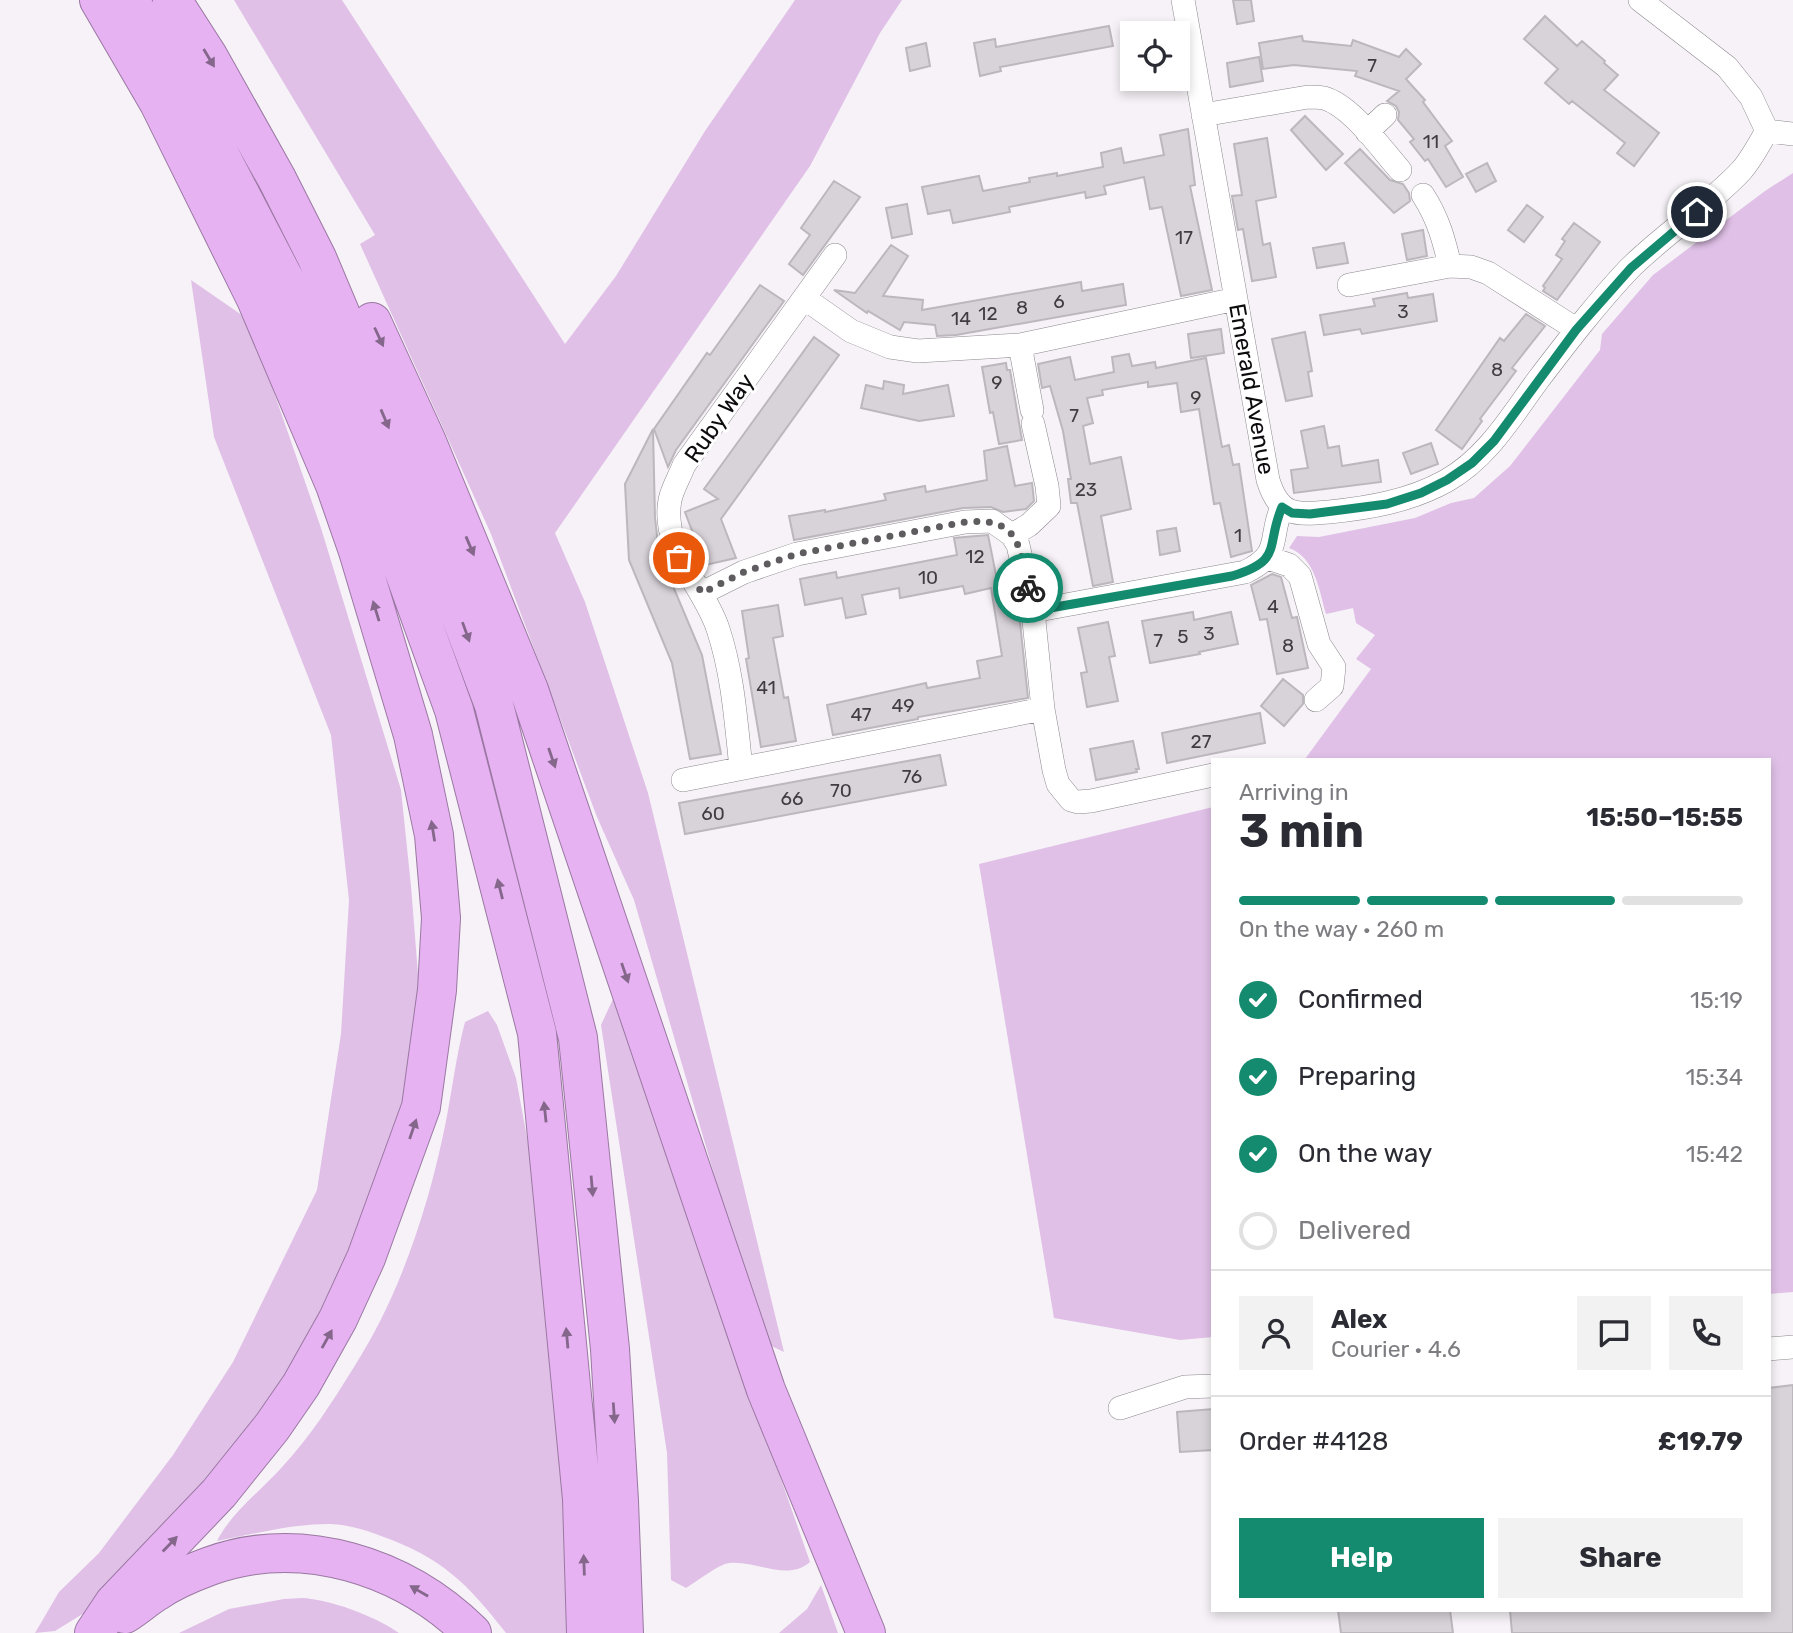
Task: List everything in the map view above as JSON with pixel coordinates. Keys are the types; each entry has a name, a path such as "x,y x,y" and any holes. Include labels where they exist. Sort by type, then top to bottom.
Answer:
{"highway":[{"path":"99,0 159,103 256,299 335,485 358,551 413,735 434,835 441,918 438,990 421,1107 366,1258 338,1319 301,1385 272,1427 219,1493 114,1602 94,1633 131,1611 156,1591 182,1578 232,1560 280,1554 326,1556 377,1571 429,1597 451,1612 472,1633"},
{"path":"129,0 183,84 287,284 367,469 454,710 537,1033 582,1499 586,1633"},
{"path":"172,0 208,56 277,178 317,258 400,455 494,705 578,1038 610,1349 624,1633"},
{"path":"277,178 338,249 427,443 530,690 766,1390 866,1633"}],"street":[{"name":"Emerald Avenue","path":"1183,0 1268,480 1276,502 1282,507"},
{"path":"1640,0 1727,67 1751,97 1767,131"},
{"path":"1203,115 1308,97 1323,97 1336,103 1352,116 1400,170"},
{"path":"1367,132 1385,115"},
{"path":"1767,131 1793,134"},
{"path":"1033,611 1232,576 1256,567 1268,558 1273,549 1276,522 1282,507 1292,513 1310,514 1352,510 1421,493 1447,480 1472,463 1494,441 1576,330 1631,268 1743,169 1767,131"},
{"path":"1423,195 1444,236 1450,267"},
{"name":"Ruby Way","path":"741,768 734,696 725,655 718,630 702,593 679,558 671,528 670,500 684,465 835,255"},
{"path":"1349,285 1450,267 1471,267 1488,273 1576,330"},
{"path":"804,298 851,331 890,346 918,351 1020,345 1236,299"},
{"path":"1012,535 1029,525 1049,506 1020,345"},
{"path":"702,593 744,572 784,558 965,522 992,521 1012,535 1021,554 1033,611 1043,709 1058,784 1063,793 1071,800 1091,801 1211,775"},
{"path":"1268,558 1289,565 1300,576 1319,644 1334,667 1332,686 1316,700"},
{"path":"683,780 1043,709"},
{"path":"1771,1349 1793,1347"},
{"path":"1120,1408 1185,1387 1211,1386"}],"shaded area":[{"path":"234,0 342,0 565,344 616,276 705,131 795,0 902,0 880,33 810,166 555,533 585,602 648,793 784,1352 763,1342 634,900 597,817 491,534 360,244 375,235"},
{"path":"1793,173 1793,1292 1771,1294 1771,758 1306,758 1371,669 1356,659 1375,635 1356,623 1353,608 1326,614 1315,575 1305,559 1289,548 1297,536 1319,537 1415,518 1451,503 1474,498 1510,466 1600,350 1602,334 1653,275"},
{"path":"191,280 249,320 321,528 401,790 421,1012 401,1110 370,1219 283,1406 89,1610 55,1631 35,1633 59,1592 99,1553 173,1455 233,1362 317,1190 341,1034 349,900 331,735 214,437"},
{"path":"1211,807 1211,1337 1180,1340 1054,1318 979,864"},
{"path":"613,999 810,1562 801,1568 781,1570 729,1563 686,1588 671,1580 667,1453 601,1025"},
{"path":"488,1011 497,1025 516,1078 531,1159 548,1282 573,1633 506,1633 465,1586 437,1563 402,1544 355,1528 329,1524 301,1526 217,1541 239,1511 283,1466 312,1431 354,1367 385,1311 399,1281 430,1189 465,1022"},
{"path":"821,1585 838,1633 779,1633 807,1609"},
{"path":"308,1598 333,1603 369,1616 399,1633 179,1633 229,1609 284,1599"}],"building":[{"path":"1233,0 1251,0 1254,21 1237,24"},
{"path":"1545,16 1577,46 1582,41 1605,61 1618,75 1604,90 1659,133 1634,166 1617,153 1625,143 1572,101 1569,104 1545,83 1558,69 1524,39"},
{"path":"1109,26 1113,46 1000,67 1001,71 980,76 974,43 995,39 996,47"},
{"path":"1302,36 1303,41 1351,46 1353,40 1399,57 1406,49 1421,64 1406,79 1425,100 1423,102 1452,141 1445,146 1463,177 1446,187 1428,159 1425,161 1410,142 1414,139 1398,120 1399,112 1396,106 1387,101 1399,91 1355,76 1357,71 1294,65 1263,69 1259,43"},
{"path":"926,43 930,66 910,71 906,48"},
{"path":"1259,57 1263,81 1230,87 1227,63"},
{"path":"1305,116 1343,154 1326,170 1291,130"},
{"path":"1188,129 1195,185 1190,186 1212,290 1181,296 1162,207 1150,209 1144,177 1104,186 1106,194 1086,198 1085,192 1009,207 1010,212 953,223 950,210 928,214 922,187 979,176 983,191 1030,182 1029,178 1057,173 1057,176 1103,167 1101,153 1121,148 1124,163 1164,155 1160,135"},
{"path":"1267,138 1276,197 1256,201 1263,245 1270,243 1276,277 1252,281 1243,229 1238,230 1232,196 1242,195 1234,144"},
{"path":"1360,149 1390,180 1403,184 1409,193 1410,201 1394,213 1345,163"},
{"path":"1487,163 1496,181 1476,192 1466,174"},
{"path":"834,181 860,197 803,275 789,264 810,235 801,228"},
{"path":"907,204 912,234 892,238 886,208"},
{"path":"1527,205 1543,217 1524,242 1508,230"},
{"path":"1574,223 1600,242 1557,300 1543,291 1543,286 1562,259 1556,255 1565,241 1562,239"},
{"path":"1423,230 1427,256 1407,260 1402,234"},
{"path":"1344,243 1348,263 1317,268 1313,248"},
{"path":"891,245 908,256 883,296 923,300 922,310 1081,282 1082,291 1123,284 1126,305 956,335 937,336 935,325 904,322 900,330 868,311 867,313 834,290 855,293"},
{"path":"760,285 784,301 676,450 668,467 654,429 707,353 710,355"},
{"path":"1407,293 1408,298 1433,294 1437,321 1362,334 1360,329 1324,335 1320,315 1375,306 1373,299"},
{"path":"1526,314 1545,326 1512,368 1516,371 1480,419 1482,421 1462,449 1436,430 1500,338 1504,341"},
{"path":"1221,329 1224,353 1191,358 1188,334"},
{"path":"1305,332 1312,371 1308,372 1312,396 1286,401 1272,339"},
{"path":"814,337 839,355 721,519 736,558 705,565 685,512 718,499 704,489"},
{"path":"1129,354 1132,366 1155,362 1156,368 1206,358 1222,447 1229,445 1233,465 1239,464 1252,551 1231,557 1220,503 1214,504 1199,409 1181,412 1177,383 1148,387 1148,382 1102,390 1103,395 1087,398 1093,423 1083,426 1090,464 1121,457 1131,509 1101,516 1113,582 1093,586 1077,503 1071,503 1068,479 1071,479 1063,431 1050,386 1042,388 1038,364 1070,357 1075,380 1114,372 1112,357"},
{"path":"1006,363 1007,370 1010,370 1022,440 999,444 993,412 990,413 982,367"},
{"path":"884,381 904,385 903,394 948,385 954,416 919,421 861,408 866,385 883,389"},
{"path":"1324,426 1328,448 1339,446 1342,466 1378,460 1381,482 1294,493 1291,470 1308,468 1301,431"},
{"path":"653,429 655,518 659,553 702,655 721,754 690,759 672,663 629,560 625,484"},
{"path":"1431,443 1438,464 1411,474 1403,453"},
{"path":"1007,446 1015,486 1032,483 1034,501 1026,509 1003,512 991,507 963,508 794,540 789,516 886,500 884,494 925,486 926,492 987,480 984,451"},
{"path":"1176,528 1180,551 1160,555 1157,531"},
{"path":"988,535 998,585 1012,583 1019,613 1028,698 833,735 827,705 926,683 927,688 980,678 977,661 1002,656 991,588 965,594 963,586 900,598 899,588 862,595 866,614 846,618 842,598 805,605 800,579 836,572 837,578 957,555 954,538"},
{"path":"1272,574 1281,577 1292,618 1297,617 1308,668 1277,674 1267,619 1260,620 1251,585"},
{"path":"778,605 783,636 773,638 784,698 788,697 796,741 761,747 746,659 749,658 742,611"},
{"path":"1193,612 1194,620 1231,612 1238,644 1150,663 1142,621"},
{"path":"1108,622 1115,656 1109,657 1118,701 1087,707 1081,673 1087,672 1078,628"},
{"path":"1283,679 1303,695 1303,704 1284,726 1261,706"},
{"path":"1260,713 1265,743 1167,763 1162,733"},
{"path":"1133,741 1139,769 1136,769 1137,772 1096,780 1090,749"},
{"path":"940,755 946,785 685,834 679,803"},
{"path":"1793,1385 1793,1633 1512,1633 1510,1612 1771,1612 1771,1388"},
{"path":"1211,1409 1211,1450 1180,1452 1177,1412"},
{"path":"1338,1612 1450,1612 1453,1633 1341,1633"}],"way so far":[{"path":"679,558 702,593 744,572 797,554 983,520 992,521 1012,535 1021,554 1028,588"}],"route":[{"path":"1028,588 1033,611 1232,576 1256,567 1268,558 1273,549 1276,522 1282,507 1292,513 1310,514 1352,510 1404,499 1447,480 1472,463 1494,441 1576,330 1631,268 1697,212"}]}
